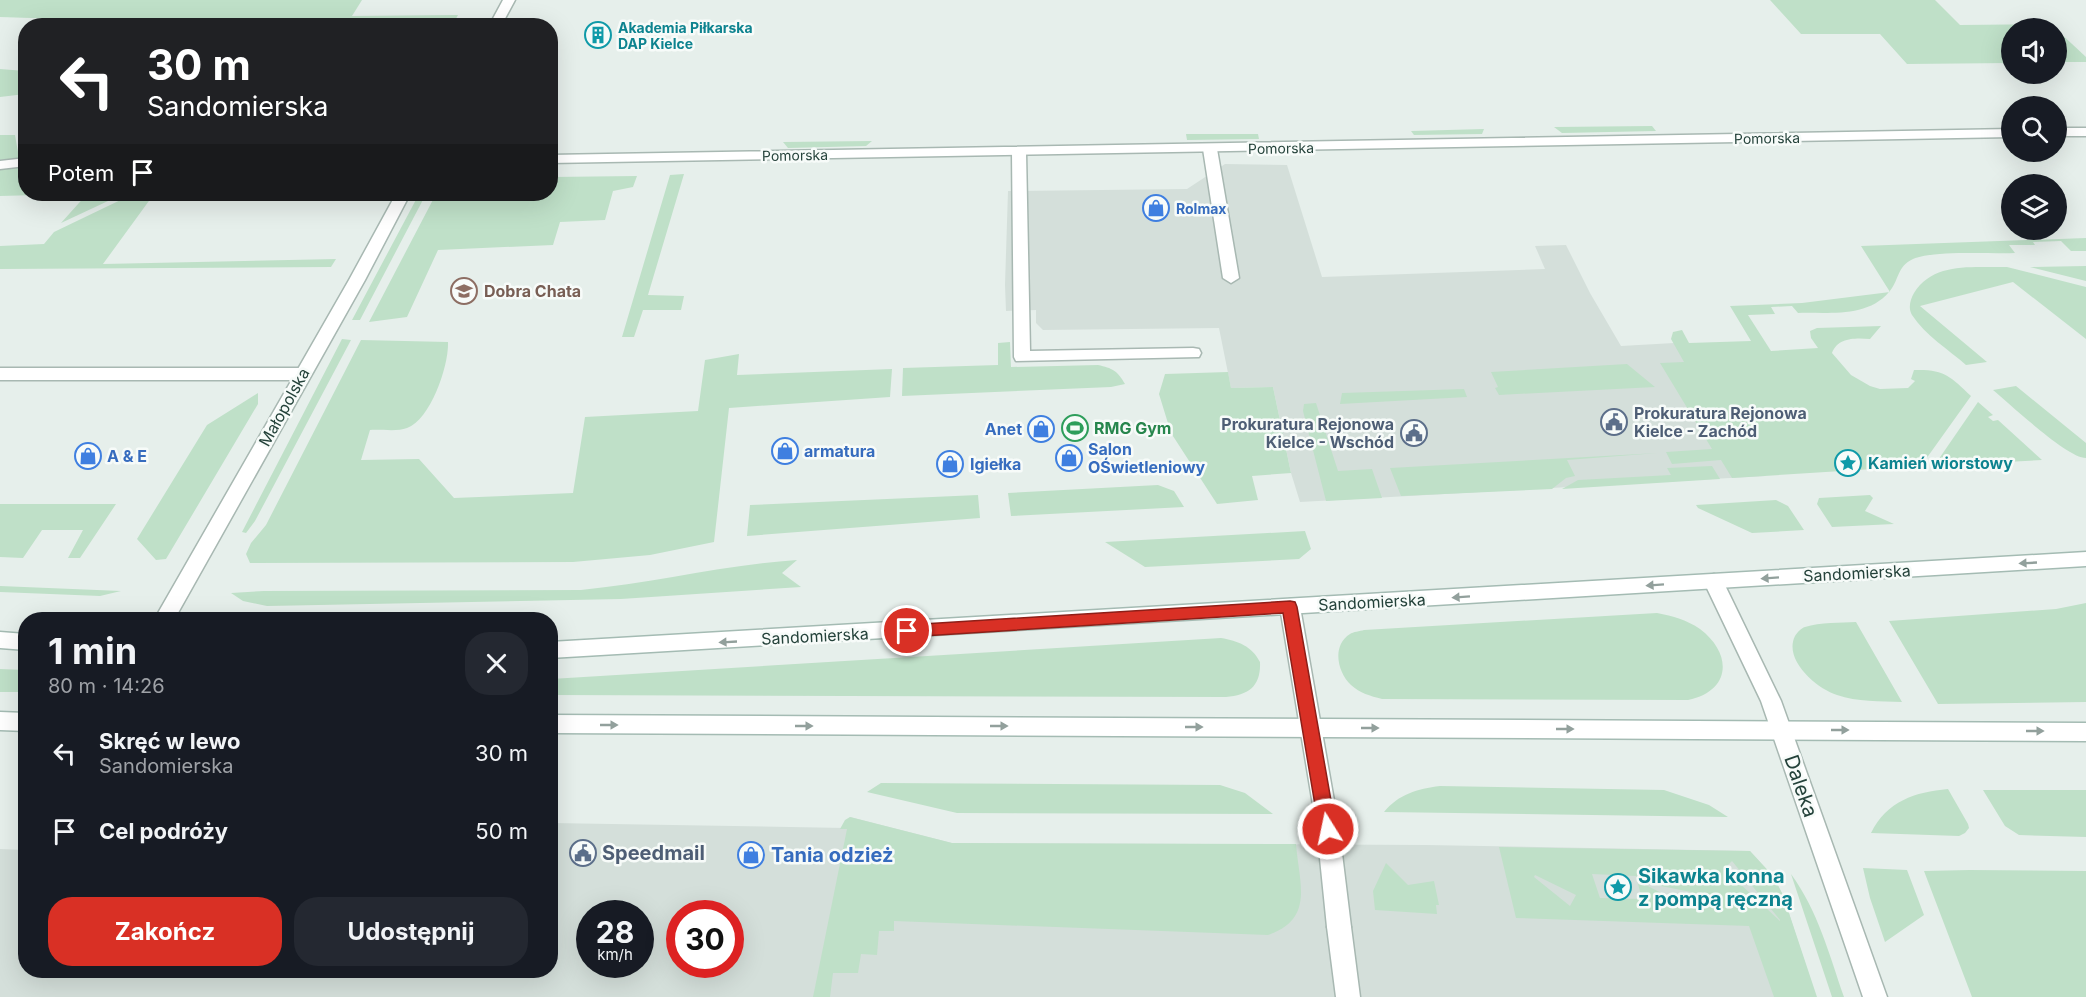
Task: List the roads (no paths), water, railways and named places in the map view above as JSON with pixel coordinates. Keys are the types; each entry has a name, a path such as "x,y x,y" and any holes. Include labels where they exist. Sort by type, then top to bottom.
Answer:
{"street":[{"path":"499,18 509,0"},
{"path":"2067,132 2086,132"},
{"name":"Pomorska","path":"558,159 2001,133"},
{"path":"1210,149 1231,278"},
{"path":"1019,152 1022,357 1193,353"},
{"path":"0,165 18,163"},
{"name":"Małopolska","path":"169,612 357,280 399,201"},
{"path":"0,374 303,374"},
{"name":"Sandomierska","path":"558,650 710,643 2086,559"},
{"name":"Daleka","path":"1714,582 1762,678 1875,997"},
{"path":"1290,607 1328,829 1348,997"},
{"path":"0,640 18,641"},
{"path":"0,721 18,722"},
{"path":"558,724 2086,732"}],"place":[{"name":"Akademia Piłkarska DAP Kielce","path":"598,35"},
{"name":"Rolmax","path":"1156,208"},
{"name":"Dobra Chata","path":"464,291"},
{"name":"Prokuratura Rejonowa Kielce - Zachód","path":"1614,422"},
{"name":"RMG Gym","path":"1075,428"},
{"name":"Anet","path":"1041,429"},
{"name":"Prokuratura Rejonowa Kielce - Wschód","path":"1414,433"},
{"name":"armatura","path":"785,451"},
{"name":"A & E","path":"88,456"},
{"name":"Salon OŚwietleniowy","path":"1069,458"},
{"name":"Kamień wiorstowy","path":"1848,463"},
{"name":"Igiełka","path":"950,464"},
{"name":"Speedmail","path":"583,853"},
{"name":"Tania odzież","path":"751,855"},
{"name":"Sikawka konna z pompą ręczną","path":"1618,887"}]}
